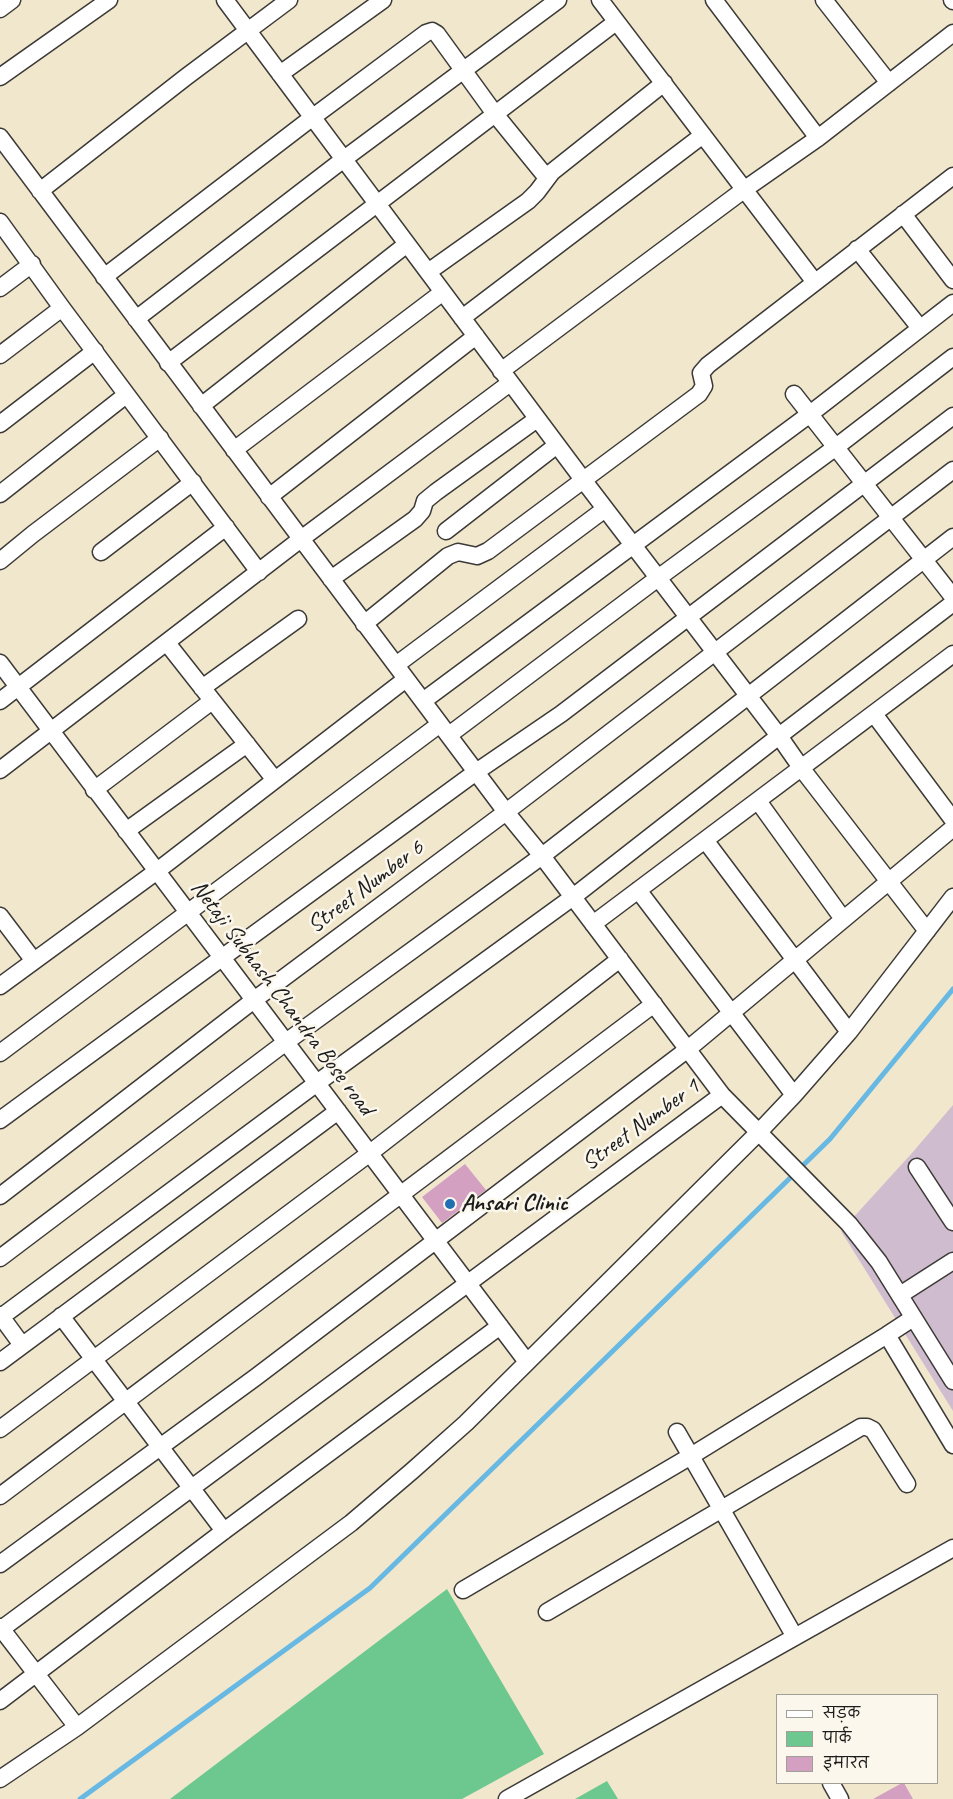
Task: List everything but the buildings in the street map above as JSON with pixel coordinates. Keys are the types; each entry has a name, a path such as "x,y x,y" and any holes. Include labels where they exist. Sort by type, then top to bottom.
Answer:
{"street":[{"path":"0,9 12,0"},
{"path":"0,77 109,0"},
{"path":"225,0 537,419 927,931"},
{"path":"40,190 186,77 290,0"},
{"path":"280,74 383,0"},
{"path":"136,319 344,159 558,0"},
{"path":"600,0 814,281"},
{"path":"714,0 818,138"},
{"path":"824,0 889,83"},
{"path":"168,363 616,22"},
{"path":"104,277 313,117 426,33 432,31 437,34 496,114 547,178"},
{"path":"0,770 259,572 745,190 818,138 953,33"},
{"path":"428,272 528,201 552,172 664,83"},
{"path":"462,318 704,135"},
{"path":"2,144 40,190 364,624 722,1094 849,1224 879,1262 953,1381"},
{"path":"364,624 448,556 458,552 477,556 488,551 700,394 704,386 701,373 708,365 814,281 953,176"},
{"path":"902,214 953,280"},
{"path":"0,222 126,395 259,572"},
{"path":"201,406 407,244"},
{"path":"857,249 920,328"},
{"path":"0,288 32,264"},
{"path":"234,450 443,292"},
{"path":"423,701 810,414 953,303"},
{"path":"0,355 62,308"},
{"path":"269,496 476,336"},
{"path":"0,424 95,352"},
{"path":"0,1054 188,912 658,578 836,447 953,357"},
{"path":"794,394 953,597"},
{"path":"0,494 126,395"},
{"path":"0,1120 476,772 561,714 953,416"},
{"path":"331,579 415,520 422,511 425,501 537,419"},
{"path":"0,561 160,438"},
{"path":"446,531 557,445"},
{"name":"Street Number 6","path":"0,1196 254,1000 506,812 953,470"},
{"path":"101,552 192,482"},
{"path":"396,665 605,509"},
{"path":"0,701 226,528"},
{"path":"0,1258 286,1042 542,856 953,537"},
{"path":"22,1345 1,1316 573,897 953,603"},
{"path":"94,790 298,619"},
{"path":"167,643 275,780"},
{"path":"593,924 953,654"},
{"name":"Netaji Subhash Chandra Bose road","path":"0,663 527,1362"},
{"path":"0,986 157,871 406,679"},
{"path":"874,714 953,820"},
{"path":"126,831 247,744"},
{"path":"758,801 843,919"},
{"path":"0,1564 256,1376 688,1049 793,959 953,828"},
{"path":"705,840 848,1032"},
{"path":"638,890 794,1095"},
{"path":"0,1779 77,1727 351,1523 459,1429 794,1095 848,1032 953,897"},
{"path":"0,916 34,961"},
{"path":"0,1429 370,1153 620,959"},
{"path":"0,1496 654,1004"},
{"name":"Street Number 1","path":"0,1629 722,1094"},
{"path":"0,1362 338,1111"},
{"path":"916,1167 953,1222"},
{"path":"900,1295 953,1260"},
{"path":"61,1316 224,1531"},
{"path":"463,1590 691,1456 914,1318"},
{"path":"0,1701 224,1531 500,1326"},
{"path":"887,1335 953,1444"},
{"path":"547,1612 861,1427 873,1430 907,1484"},
{"path":"678,1432 795,1637"},
{"path":"507,1799 953,1548"},
{"path":"0,1629 77,1727"},
{"path":"831,1784 840,1799"}],"shaded area":[{"path":"953,1105 953,1411 841,1231"}],"green space":[{"path":"447,1589 544,1754 462,1799 170,1799"},
{"path":"607,1781 618,1799 575,1799"}],"waterway":[{"path":"80,1799 370,1588 830,1139 953,989"}],"place":[{"name":"Ansari Clinic","path":"450,1204"}]}
